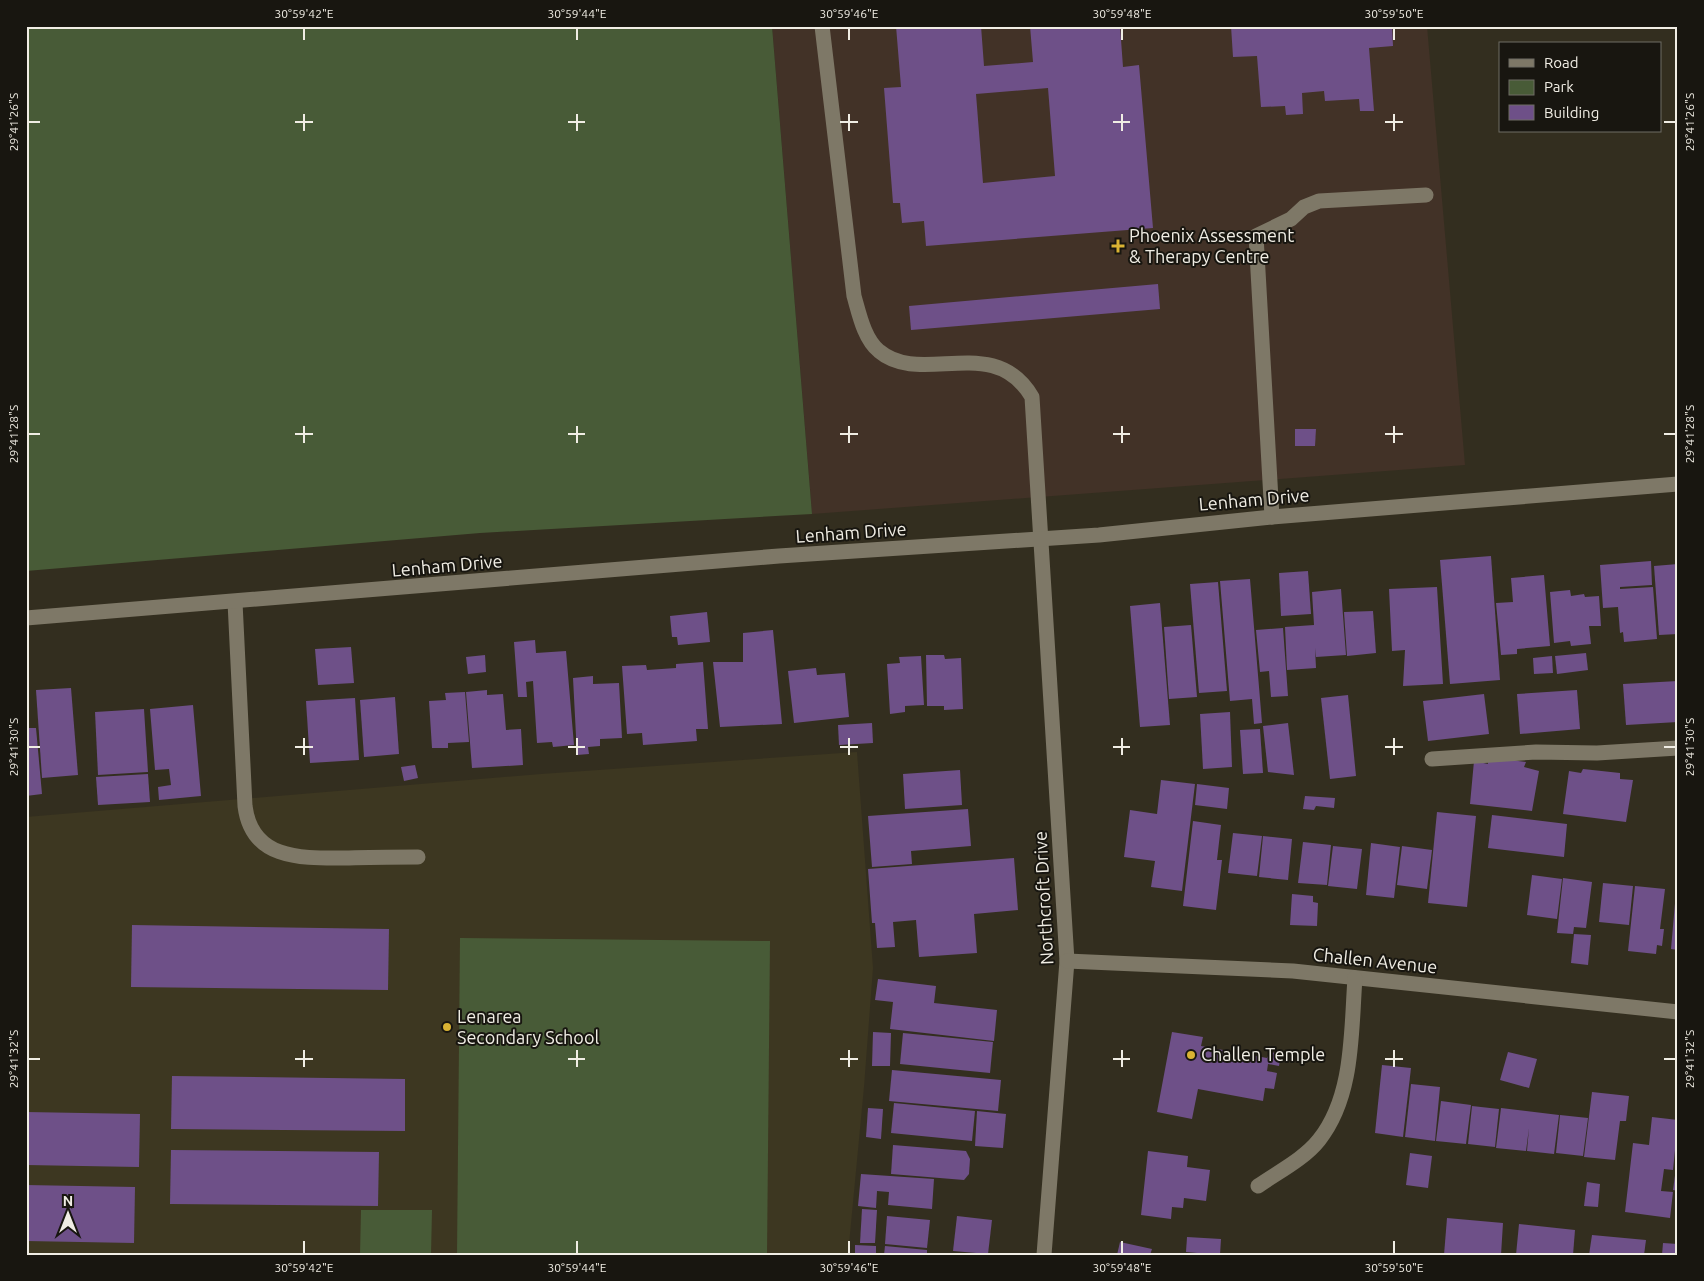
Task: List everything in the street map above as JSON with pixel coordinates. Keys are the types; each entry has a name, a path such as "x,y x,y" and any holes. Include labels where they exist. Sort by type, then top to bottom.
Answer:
{"street":[{"name":"Northcroft Drive","path":"822,26 854,296 863,327 878,351 901,362 985,363 1006,371 1024,383 1032,397 1067,961 1044,1255"},
{"path":"1272,517 1256,236 1291,219 1304,207 1319,201 1426,195"},
{"name":"Lenham Drive","path":"26,618 779,556 1042,539 1272,517 1678,484"},
{"path":"235,602 245,806 249,827 268,847 300,858 418,857"},
{"path":"1432,758 1536,752 1596,754 1678,748"},
{"name":"Challen Avenue","path":"1067,961 1293,971 1678,1012"},
{"path":"1258,1186 1318,1140 1334,1116 1343,1088 1349,1057 1355,978"}],"shaded area":[{"name":"Phoenix Assessment & Therapy Centre","path":"772,26 1427,26 1465,465 812,514"},
{"name":"Lenarea Secondary School","path":"857,752 873,968 848,1255 26,1255 26,817 541,774"}],"green space":[{"path":"26,26 772,26 812,514 480,533 26,571"},
{"path":"460,938 770,941 767,1255 457,1255"},
{"path":"361,1210 432,1210 431,1255 360,1255"}],"building":[{"path":"896,26 981,26 984,66 1033,62 1030,26 1120,26 1123,67 1139,65 1153,228 926,246 924,221 902,223 900,203 893,203 884,88 901,87","holes":["1048,88 1055,176 983,183 976,94"]},
{"path":"1231,26 1392,26 1393,46 1369,48 1374,111 1360,111 1359,99 1325,101 1324,91 1302,93 1303,114 1286,115 1285,106 1261,107 1257,56 1233,57"},
{"path":"1158,284 1160,309 911,330 909,306"},
{"path":"1295,429 1316,429 1315,446 1295,446"},
{"path":"1491,556 1500,680 1450,684 1440,560"},
{"path":"1651,561 1652,585 1620,587 1620,589 1653,587 1657,639 1624,642 1623,632 1620,633 1618,607 1603,608 1600,565"},
{"path":"1678,564 1678,634 1659,635 1654,566"},
{"path":"1308,571 1311,614 1281,616 1279,573"},
{"path":"1544,575 1550,646 1517,649 1517,654 1501,655 1496,603 1513,602 1511,578"},
{"path":"1250,579 1262,723 1254,724 1252,699 1230,701 1220,581"},
{"path":"1218,582 1227,691 1199,693 1190,584"},
{"path":"1437,587 1443,684 1403,686 1405,650 1392,651 1389,589"},
{"path":"1341,589 1346,655 1316,657 1315,648 1316,668 1287,670 1285,627 1314,625 1312,592"},
{"path":"1570,590 1571,596 1584,594 1585,597 1599,596 1601,626 1589,626 1591,644 1571,646 1570,641 1554,643 1550,592"},
{"path":"1160,603 1170,725 1140,727 1130,606"},
{"path":"1373,611 1376,653 1347,656 1344,612"},
{"path":"707,612 710,642 678,645 677,637 672,637 670,616"},
{"path":"1191,625 1197,697 1169,699 1164,627"},
{"path":"1283,628 1288,696 1271,697 1269,671 1260,672 1256,630"},
{"path":"773,630 782,724 720,727 713,662 743,662 743,633"},
{"path":"535,640 536,653 566,651 574,745 553,747 552,742 537,743 533,681 526,682 527,697 518,697 514,642"},
{"path":"351,647 354,683 318,685 315,649"},
{"path":"1586,653 1588,670 1557,674 1555,656"},
{"path":"485,655 486,672 468,674 466,657"},
{"path":"926,655 944,655 945,659 961,658 963,709 944,710 944,706 927,706"},
{"path":"921,656 924,705 905,706 905,712 890,714 887,664 900,663 899,657"},
{"path":"1552,656 1553,673 1534,674 1533,658"},
{"path":"703,662 708,729 696,729 697,741 643,745 642,733 627,734 622,666 646,665 647,670 676,668 676,664"},
{"path":"816,668 817,675 845,673 849,717 794,723 788,671"},
{"path":"593,676 593,684 619,683 622,738 600,739 600,746 588,747 589,754 577,755 573,678"},
{"path":"1678,681 1678,722 1626,725 1623,684"},
{"path":"71,688 78,775 42,778 36,690"},
{"path":"487,690 487,695 503,694 506,730 521,729 523,765 472,768 466,692"},
{"path":"1577,690 1580,729 1520,734 1517,694"},
{"path":"465,692 469,742 448,743 448,748 432,748 429,701 446,700 445,693"},
{"path":"1484,694 1489,734 1428,741 1423,701"},
{"path":"1348,695 1356,776 1330,779 1321,698"},
{"path":"395,697 399,754 364,757 360,700"},
{"path":"355,698 359,760 310,763 306,701"},
{"path":"193,705 201,796 159,800 158,787 171,785 169,769 155,770 150,709"},
{"path":"144,709 148,772 98,775 95,712"},
{"path":"1230,712 1232,767 1203,769 1200,714"},
{"path":"872,723 873,743 839,745 838,725"},
{"path":"1288,723 1294,775 1268,772 1263,726"},
{"path":"26,728 36,728 42,794 26,796"},
{"path":"1260,729 1263,773 1243,774 1240,730"},
{"path":"1487,757 1526,762 1524,767 1539,771 1532,811 1470,804 1474,761 1488,764"},
{"path":"415,765 418,778 404,781 401,767"},
{"path":"1583,769 1620,773 1620,779 1633,780 1626,822 1563,814 1569,771 1581,773"},
{"path":"960,770 962,805 905,809 903,774"},
{"path":"148,774 150,802 98,805 96,777"},
{"path":"1161,780 1195,784 1182,891 1151,887 1155,861 1124,857 1130,810 1157,814"},
{"path":"1197,784 1229,788 1227,809 1195,805"},
{"path":"1305,796 1335,798 1334,808 1316,806 1314,810 1303,809"},
{"path":"968,809 971,846 911,851 912,864 872,867 868,816"},
{"path":"1437,812 1476,816 1467,907 1428,903"},
{"path":"1492,815 1567,824 1564,857 1488,848"},
{"path":"1193,821 1221,825 1217,860 1222,860 1216,910 1183,906"},
{"path":"1233,833 1262,836 1257,876 1228,873"},
{"path":"1263,836 1292,839 1288,880 1259,877"},
{"path":"1303,842 1331,845 1327,885 1298,883"},
{"path":"1371,843 1400,847 1394,898 1366,895"},
{"path":"1333,846 1362,849 1357,889 1328,886"},
{"path":"1402,846 1432,850 1427,889 1397,885"},
{"path":"1014,858 1018,910 974,914 977,953 919,957 916,920 893,922 895,947 877,948 875,923 872,923 868,869"},
{"path":"1532,875 1562,879 1557,919 1527,915"},
{"path":"1563,878 1592,882 1586,928 1574,927 1573,934 1557,933"},
{"path":"1603,883 1633,886 1629,925 1599,922"},
{"path":"1635,886 1665,889 1660,929 1664,929 1662,946 1657,945 1656,954 1628,951"},
{"path":"1676,892 1678,892 1678,950 1671,949"},
{"path":"1292,894 1313,896 1313,902 1318,903 1317,926 1290,925"},
{"path":"132,925 389,929 388,990 131,987"},
{"path":"1574,934 1591,935 1588,965 1571,963"},
{"path":"878,979 936,986 934,1003 997,1010 994,1041 890,1029 893,1002 875,1000"},
{"path":"873,1032 891,1033 890,1066 872,1066"},
{"path":"1172,1032 1203,1037 1201,1046 1267,1058 1270,1052 1281,1054 1279,1066 1268,1064 1267,1071 1277,1073 1274,1089 1265,1088 1263,1101 1198,1089 1192,1119 1157,1112"},
{"path":"903,1033 993,1042 990,1073 900,1064"},
{"path":"1508,1052 1537,1059 1529,1088 1500,1080"},
{"path":"1382,1065 1411,1068 1403,1137 1375,1133"},
{"path":"892,1070 1001,1080 998,1111 889,1101"},
{"path":"172,1076 405,1079 405,1131 171,1129"},
{"path":"1411,1084 1440,1087 1435,1141 1405,1137"},
{"path":"1592,1092 1629,1096 1626,1121 1620,1121 1615,1160 1584,1157"},
{"path":"1441,1101 1471,1105 1466,1144 1436,1141"},
{"path":"894,1103 975,1111 972,1141 891,1133"},
{"path":"1472,1106 1499,1109 1495,1147 1468,1144"},
{"path":"868,1108 883,1109 881,1139 866,1137"},
{"path":"1501,1108 1559,1115 1554,1154 1527,1151 1529,1128 1526,1151 1496,1148"},
{"path":"977,1111 1006,1114 1003,1148 975,1146"},
{"path":"26,1112 140,1114 139,1167 26,1165"},
{"path":"1560,1115 1588,1118 1583,1156 1556,1153"},
{"path":"1652,1117 1678,1120 1673,1170 1664,1169 1661,1191 1673,1192 1670,1218 1625,1212 1633,1143 1649,1145"},
{"path":"893,1145 966,1151 970,1159 969,1174 964,1180 891,1174"},
{"path":"171,1150 379,1152 378,1206 170,1204"},
{"path":"1148,1151 1188,1156 1187,1167 1210,1170 1206,1201 1184,1198 1183,1208 1172,1207 1171,1219 1141,1215"},
{"path":"1410,1153 1432,1156 1428,1188 1406,1185"},
{"path":"1678,1161 1678,1191 1673,1190"},
{"path":"861,1174 934,1179 932,1209 888,1205 889,1192 877,1191 876,1208 858,1206"},
{"path":"1587,1182 1600,1184 1598,1207 1584,1206"},
{"path":"26,1185 135,1187 134,1243 26,1241"},
{"path":"862,1209 877,1210 875,1243 860,1243"},
{"path":"887,1216 930,1220 927,1248 885,1244"},
{"path":"957,1216 992,1220 988,1254 953,1251"},
{"path":"1447,1218 1503,1223 1501,1255 1444,1255"},
{"path":"1519,1224 1575,1230 1573,1255 1516,1255"},
{"path":"1592,1235 1646,1240 1644,1255 1589,1255"},
{"path":"1187,1237 1221,1239 1220,1255 1186,1252"},
{"path":"1120,1242 1152,1249 1150,1255 1117,1255"},
{"path":"1663,1243 1678,1244 1678,1255 1662,1255"},
{"path":"855,1245 876,1246 876,1255 855,1255"},
{"path":"885,1246 927,1250 927,1255 884,1255"}],"place":[{"name":"Phoenix Assessment & Therapy Centre","path":"1118,246"},
{"name":"Lenarea Secondary School","path":"447,1027"},
{"name":"Challen Temple","path":"1191,1055"}]}
